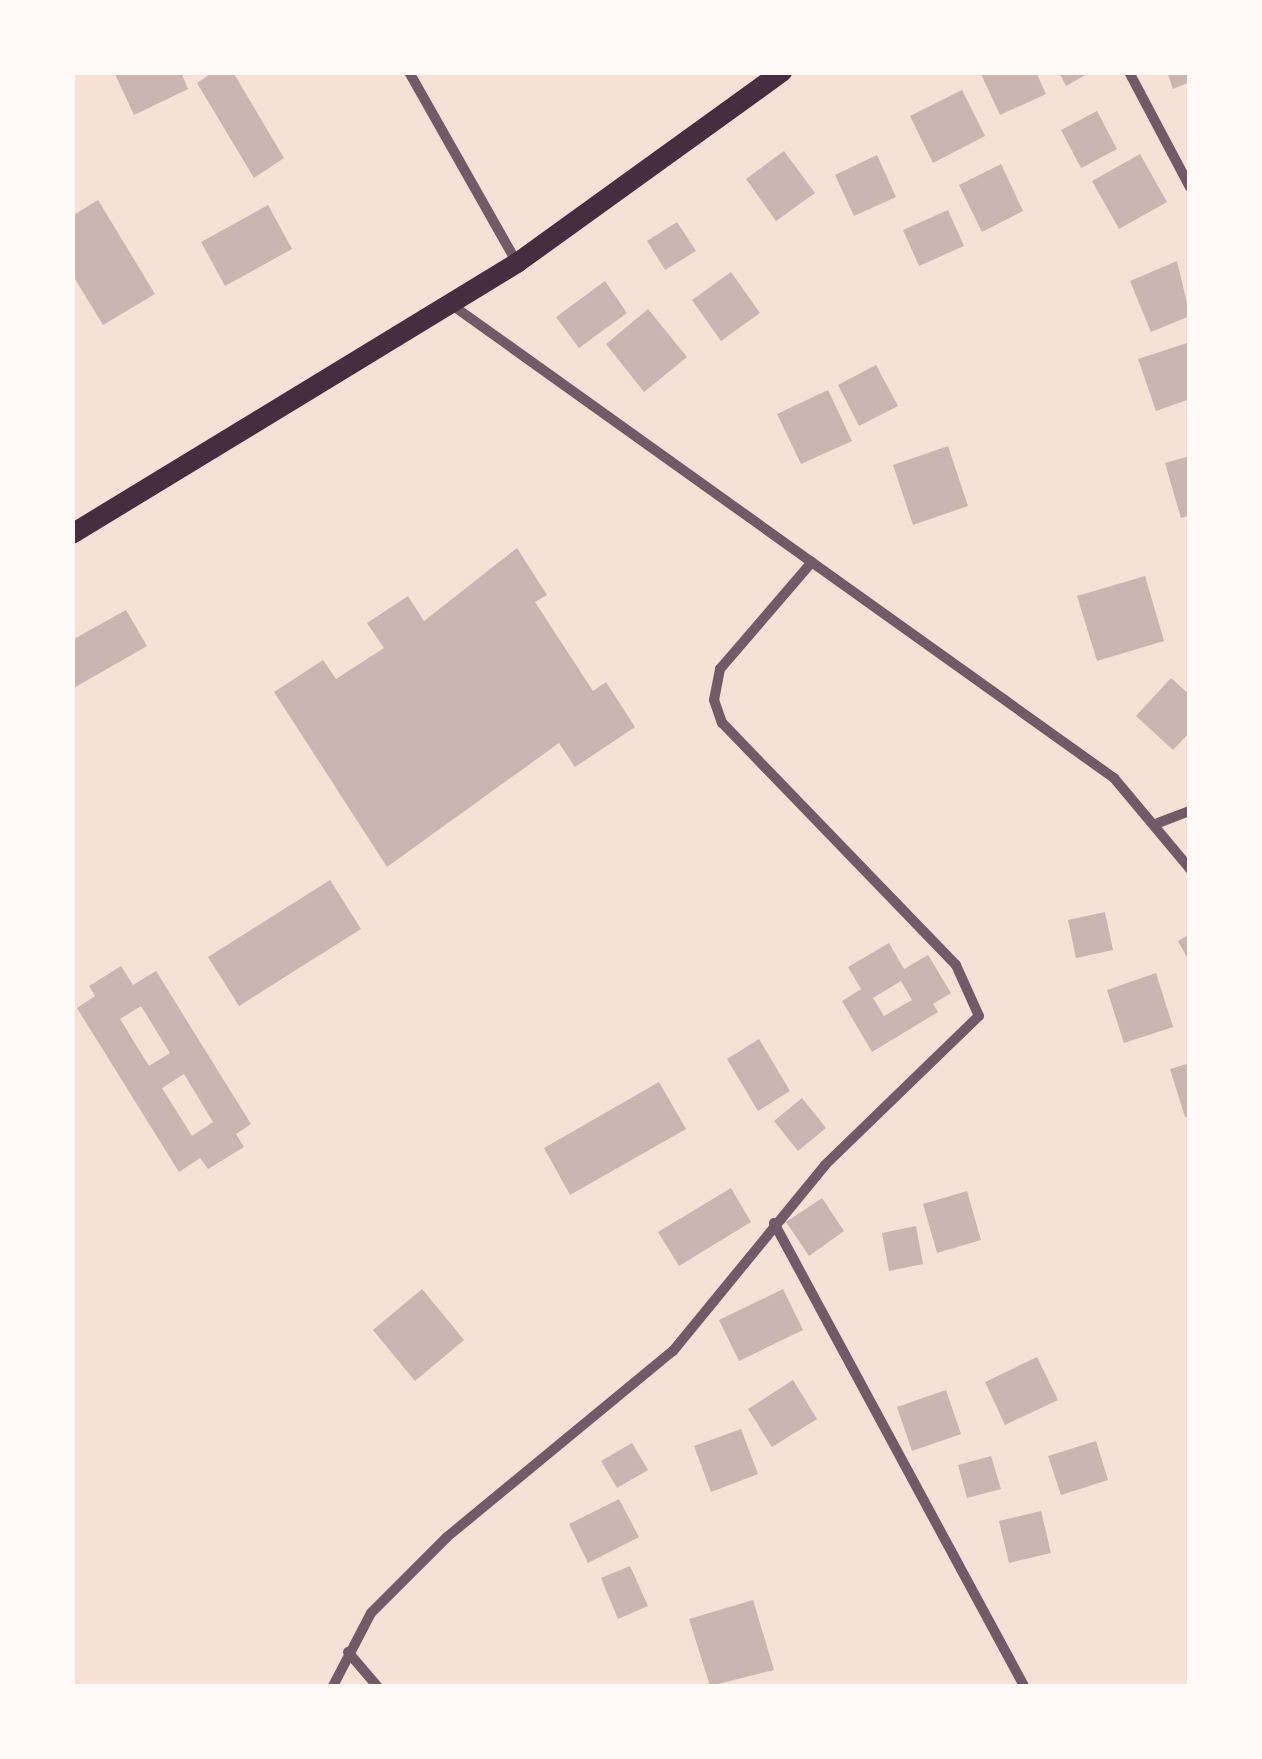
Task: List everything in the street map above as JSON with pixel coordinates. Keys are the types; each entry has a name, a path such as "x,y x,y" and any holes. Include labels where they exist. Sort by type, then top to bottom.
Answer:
{"main road":[{"path":"72,534 516,263 782,72"}],"street":[{"path":"409,72 516,263"},
{"path":"1129,72 1190,187"},
{"path":"451,304 1114,778 1158,823 1190,869"},
{"path":"333,1686 371,1614 447,1537 672,1350 774,1223 979,1016 956,964 722,723 714,700 720,669 812,562"},
{"path":"1158,823 1190,811"},
{"path":"774,1223 1024,1686"},
{"path":"348,1652 377,1686"}],"building":[{"path":"114,72 181,72 188,89 134,115"},
{"path":"213,72 233,72 284,158 254,178 197,83"},
{"path":"980,72 1036,72 1046,94 1000,115"},
{"path":"1059,72 1091,72 1066,86"},
{"path":"1167,72 1190,72 1190,82 1173,89"},
{"path":"962,90 985,136 933,163 910,116"},
{"path":"1097,111 1117,149 1081,168 1061,130"},
{"path":"784,151 815,193 776,221 746,179"},
{"path":"1140,154 1167,202 1119,229 1092,181"},
{"path":"877,155 896,197 854,216 835,175"},
{"path":"1001,164 1023,211 982,232 959,185"},
{"path":"98,200 155,294 103,325 72,274 72,216"},
{"path":"268,205 292,249 225,286 201,242"},
{"path":"948,210 964,246 919,266 903,230"},
{"path":"677,222 696,251 665,270 647,241"},
{"path":"1177,261 1190,316 1151,332 1130,281"},
{"path":"731,272 760,313 721,341 692,300"},
{"path":"605,281 627,313 579,348 556,317"},
{"path":"648,309 687,357 644,392 606,344"},
{"path":"1190,342 1190,399 1156,411 1138,359"},
{"path":"876,365 898,406 859,426 838,385"},
{"path":"828,390 852,441 801,464 777,414"},
{"path":"948,446 968,506 913,525 893,465"},
{"path":"1190,456 1190,515 1181,518 1165,463"},
{"path":"517,548 547,595 535,602 593,691 606,682 635,727 575,767 559,743 387,867 274,692 323,660 336,679 384,648 367,623 408,596 424,621"},
{"path":"1145,576 1164,641 1097,661 1077,596"},
{"path":"126,610 147,646 72,689 72,640"},
{"path":"1171,678 1190,695 1190,732 1173,750 1136,716"},
{"path":"330,880 361,929 239,1006 208,957"},
{"path":"1105,912 1113,950 1076,958 1068,920"},
{"path":"1190,934 1190,963 1178,941"},
{"path":"889,943 904,969 928,955 951,993 933,1004 938,1012 872,1052 842,1001 861,989 848,967","holes":["901,981 912,1000 884,1016 873,998"]},
{"path":"121,966 133,985 156,971 251,1124 236,1134 244,1147 208,1169 200,1158 179,1172 77,1008 95,996 89,986","holes":["141,1006 170,1053 149,1066 120,1019","184,1074 213,1122 192,1136 162,1088"]},
{"path":"1156,973 1173,1027 1124,1043 1107,990"},
{"path":"759,1039 790,1091 758,1111 727,1059"},
{"path":"1190,1063 1190,1116 1185,1117 1170,1069"},
{"path":"659,1082 686,1129 570,1195 544,1148"},
{"path":"802,1098 826,1128 798,1151 774,1121"},
{"path":"731,1188 751,1222 679,1266 658,1232"},
{"path":"967,1191 981,1240 937,1253 923,1204"},
{"path":"822,1198 844,1231 809,1256 786,1222"},
{"path":"916,1226 923,1264 889,1271 882,1233"},
{"path":"422,1289 464,1340 415,1381 373,1330"},
{"path":"783,1289 803,1330 739,1361 719,1320"},
{"path":"1037,1357 1058,1400 1005,1425 985,1382"},
{"path":"793,1380 817,1419 772,1447 748,1409"},
{"path":"946,1390 961,1434 912,1451 897,1407"},
{"path":"741,1429 758,1474 711,1492 694,1446"},
{"path":"1096,1441 1108,1480 1061,1495 1048,1456"},
{"path":"632,1443 648,1470 617,1488 601,1461"},
{"path":"991,1456 1001,1489 967,1498 958,1465"},
{"path":"619,1499 639,1537 588,1563 569,1524"},
{"path":"1041,1511 1051,1553 1009,1563 999,1521"},
{"path":"630,1566 648,1606 618,1619 601,1578"},
{"path":"753,1600 774,1670 710,1686 689,1619"}]}
